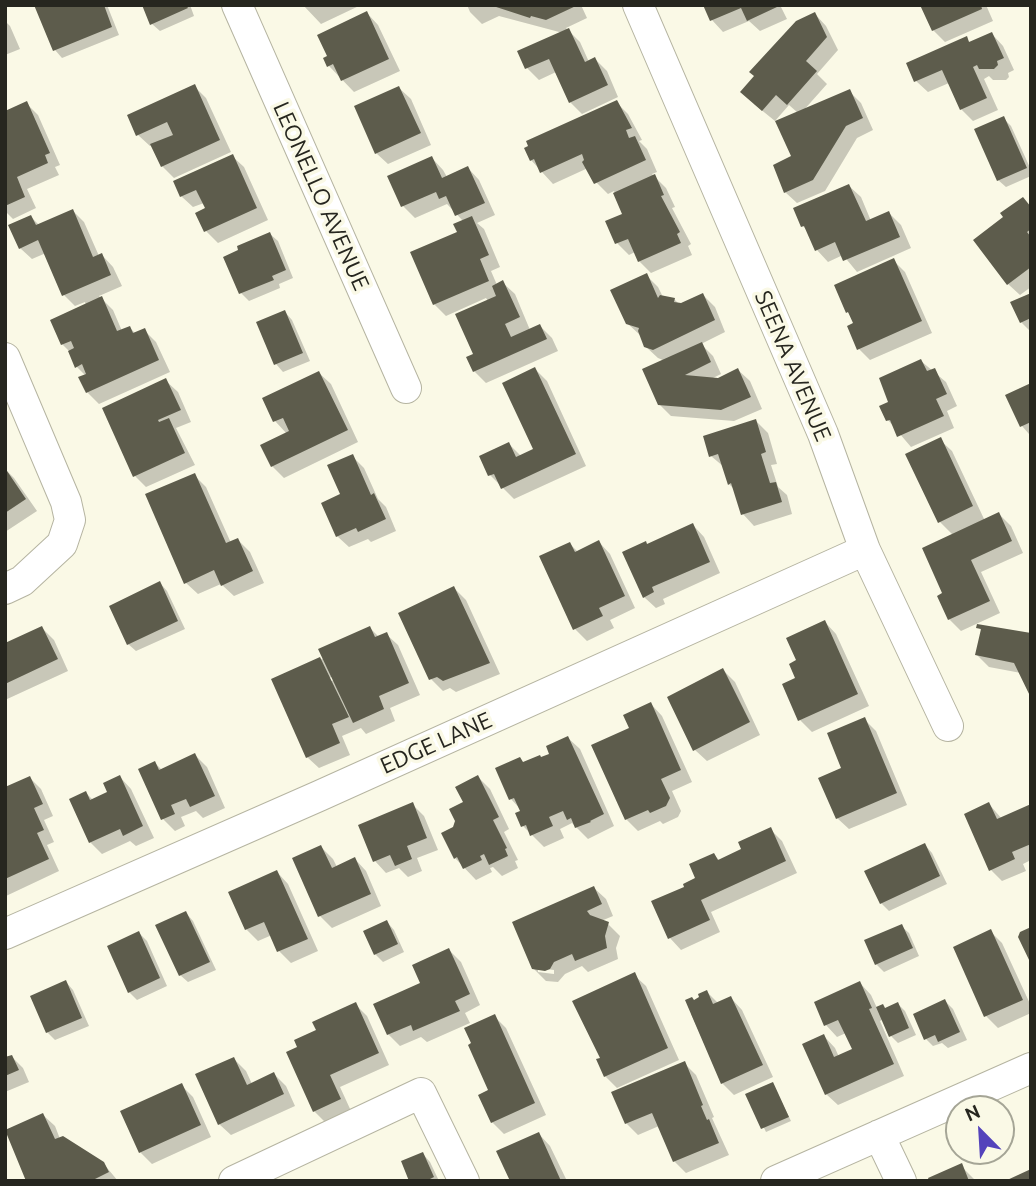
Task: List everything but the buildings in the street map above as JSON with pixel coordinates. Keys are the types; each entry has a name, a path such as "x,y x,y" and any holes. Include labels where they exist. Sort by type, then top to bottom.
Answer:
{"street":[{"name":"LEONELLO AVENUE","path":"237,5 405,388"},
{"name":"SEENA AVENUE","path":"638,5 823,434 865,550 948,726"},
{"path":"5,358 66,502 70,520 62,544 22,582 5,589"},
{"name":"EDGE LANE","path":"5,934 865,550"},
{"path":"776,1181 1031,1068"},
{"path":"234,1181 421,1093 464,1181"},
{"path":"879,1135 901,1181"}]}
